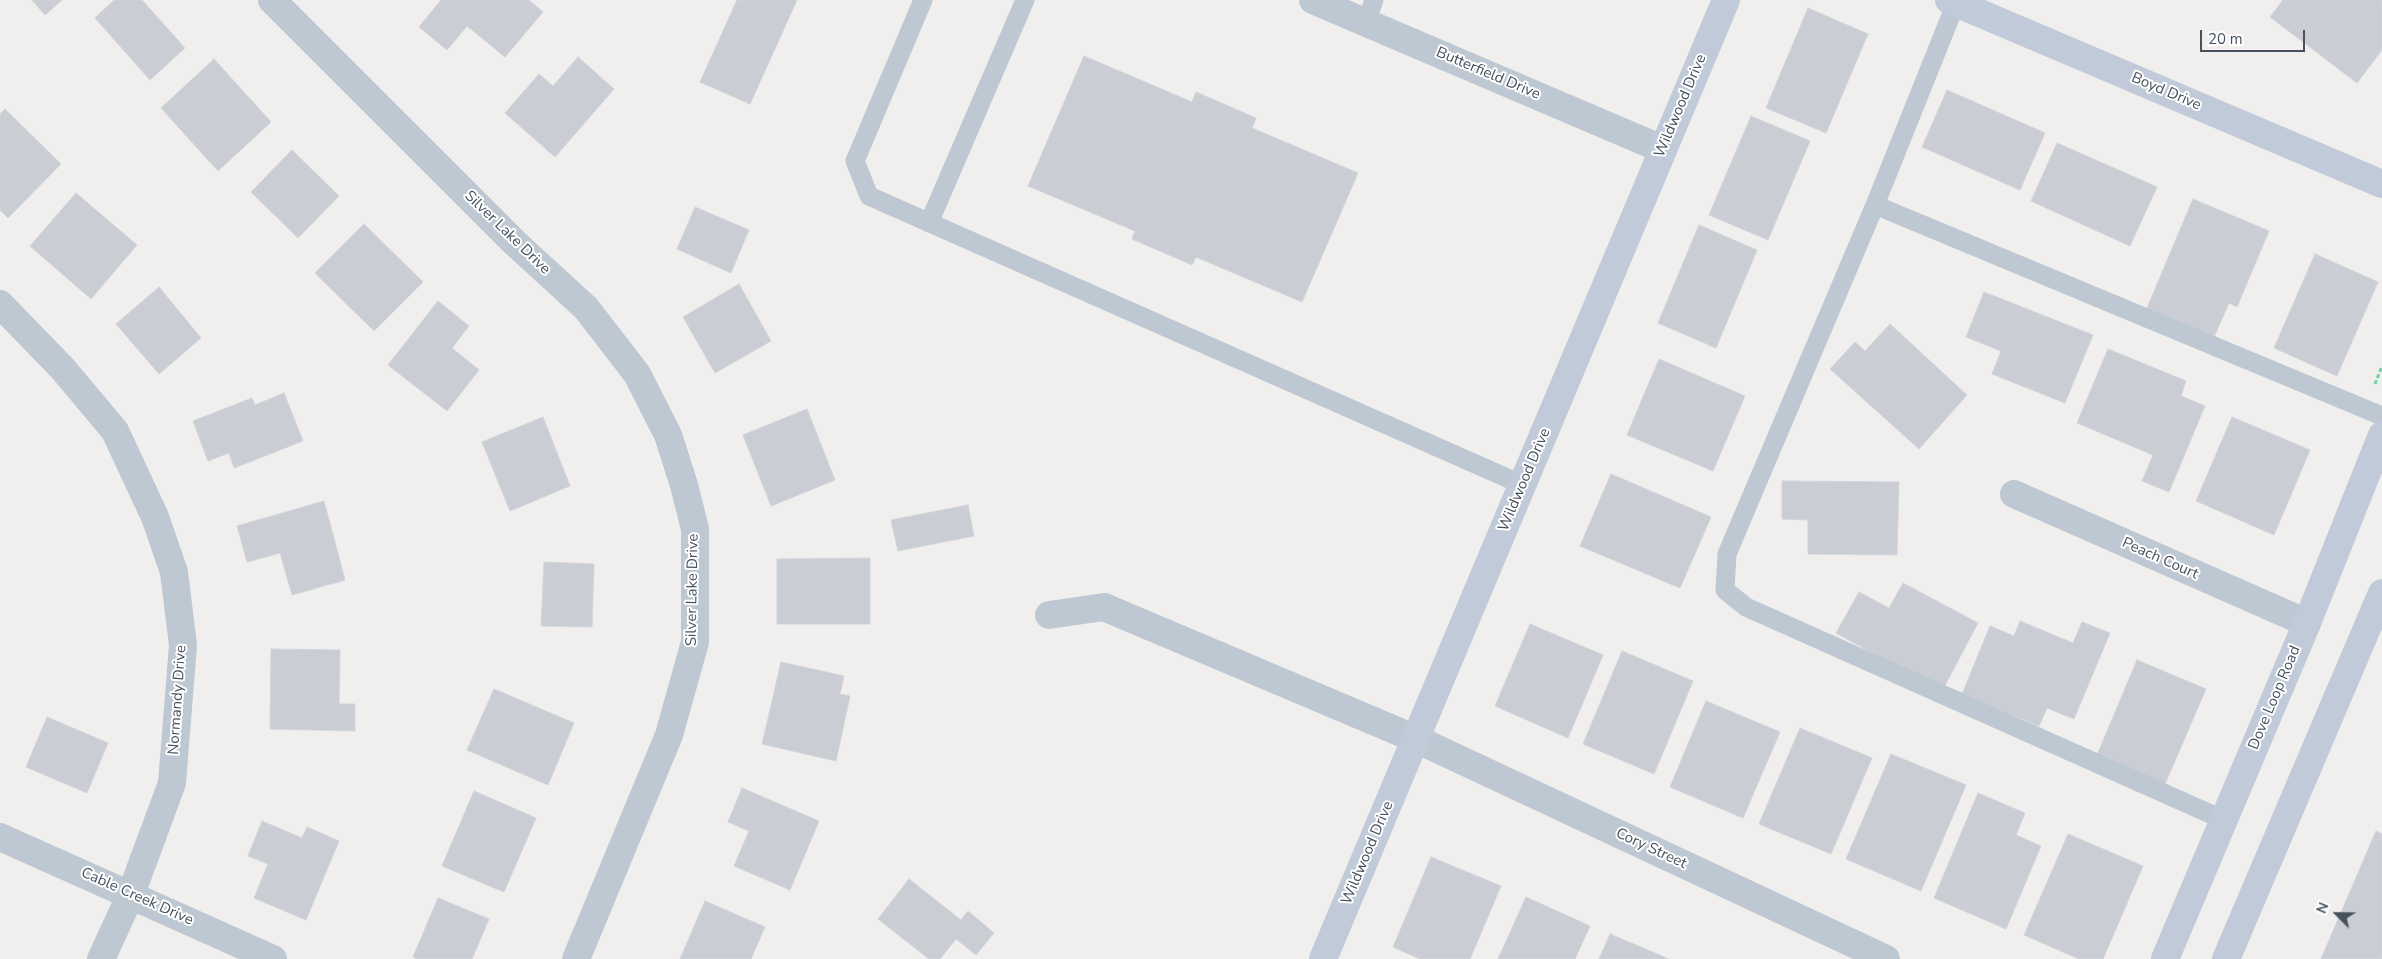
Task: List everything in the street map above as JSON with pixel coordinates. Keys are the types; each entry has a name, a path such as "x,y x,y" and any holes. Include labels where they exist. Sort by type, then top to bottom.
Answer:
{"street":[{"name":"Silver Lake Drive","path":"272,0 515,243 586,308 637,374 668,435 684,485 695,529 695,642 669,735 576,959"},
{"name":"Butterfield Drive","path":"1314,0 1370,11 1662,149"},
{"name":"Wildwood Drive","path":"1323,959 1524,485 1662,149 1726,0"},
{"name":"Boyd Drive","path":"1953,2 2382,184"},
{"name":"Normandy Drive","path":"0,304 63,369 115,431 155,517 174,572 183,645 172,783 131,894 101,959"},
{"name":"Dove Loop Road","path":"2165,959 2307,623 2382,436"},
{"name":"Peach Court","path":"2014,494 2307,623"},
{"path":"2226,959 2382,593"},
{"name":"Cory Street","path":"1049,615 1104,607 1416,739 1886,959"},
{"name":"Cable Creek Drive","path":"0,837 273,959"}],"lane":[{"path":"923,0 855,161 869,196 1524,485"},
{"path":"929,223 1025,0"},
{"path":"1953,2 1875,206 1727,554 1725,590 1746,607 2224,820"},
{"path":"1875,206 2382,416"}],"building":[{"path":"32,0 62,0 45,15"},
{"path":"114,0 142,0 185,48 150,80 95,18"},
{"path":"441,0 529,0 543,12 505,57 467,26 447,50 419,27"},
{"path":"737,0 797,0 750,104 700,82"},
{"path":"2283,0 2382,0 2382,50 2357,83 2270,17"},
{"path":"1808,8 1868,34 1826,133 1766,108"},
{"path":"1084,56 1192,102 1196,92 1256,118 1252,128 1358,173 1302,302 1196,257 1192,265 1132,239 1135,231 1028,186"},
{"path":"578,57 614,89 555,157 505,113 539,74 553,86"},
{"path":"214,59 271,122 218,171 161,108"},
{"path":"1947,90 2045,133 2020,190 1922,147"},
{"path":"5,109 61,164 8,218 0,210 0,114"},
{"path":"1751,116 1810,141 1768,240 1709,215"},
{"path":"2057,143 2157,187 2130,246 2031,201"},
{"path":"292,150 339,196 298,238 251,192"},
{"path":"76,193 137,245 91,299 30,246"},
{"path":"2193,199 2269,231 2237,307 2229,303 2211,344 2144,315"},
{"path":"695,207 749,230 731,273 677,249"},
{"path":"364,224 423,282 374,331 315,273"},
{"path":"1699,225 1757,250 1716,348 1658,323"},
{"path":"2315,254 2378,282 2337,376 2274,348"},
{"path":"739,284 771,341 715,373 683,317"},
{"path":"159,287 201,338 159,374 116,324"},
{"path":"1984,292 2093,335 2065,403 1992,374 2001,351 1966,337"},
{"path":"438,301 469,326 452,348 479,370 447,411 388,365"},
{"path":"1890,324 1967,395 1919,449 1830,369 1855,342 1865,351"},
{"path":"2108,349 2186,381 2181,396 2205,406 2169,492 2142,481 2153,455 2077,423"},
{"path":"1659,359 1745,396 1713,471 1627,435"},
{"path":"284,393 303,441 234,468 229,453 208,461 193,421 252,398 255,405"},
{"path":"807,409 835,480 771,506 743,435"},
{"path":"543,417 570,486 510,511 482,442"},
{"path":"2232,417 2310,450 2274,535 2196,501"},
{"path":"1611,474 1711,517 1680,588 1580,546"},
{"path":"1782,481 1899,482 1897,555 1808,554 1808,520 1782,519"},
{"path":"324,501 345,580 292,595 280,553 247,562 237,526"},
{"path":"968,505 974,536 898,551 891,520"},
{"path":"870,558 870,624 777,624 777,559"},
{"path":"544,562 594,564 592,627 541,626"},
{"path":"1903,583 1978,623 1942,691 1836,633 1859,592 1889,608"},
{"path":"2020,621 2073,643 2082,622 2110,633 2074,719 2047,708 2039,726 1962,694 1990,626 2014,636"},
{"path":"1530,624 1603,655 1568,738 1495,706"},
{"path":"271,649 340,650 339,704 355,704 355,731 270,729"},
{"path":"1622,651 1693,681 1654,774 1583,744"},
{"path":"2137,660 2206,689 2165,784 2097,755"},
{"path":"781,662 844,676 840,694 850,696 836,761 762,744"},
{"path":"494,689 574,723 548,785 467,750"},
{"path":"1706,701 1780,732 1743,818 1670,787"},
{"path":"47,717 108,743 87,793 26,767"},
{"path":"1800,728 1872,758 1831,854 1759,824"},
{"path":"1891,754 1966,785 1921,891 1846,859"},
{"path":"742,788 819,821 790,890 734,866 749,831 728,822"},
{"path":"474,791 536,818 504,892 442,866"},
{"path":"1978,793 2025,813 2016,835 2041,846 2006,929 1934,898"},
{"path":"262,821 302,838 307,827 339,841 306,920 254,898 268,864 248,856"},
{"path":"2376,831 2382,834 2382,959 2321,959"},
{"path":"2068,834 2143,866 2103,959 2079,959 2024,935"},
{"path":"1431,857 1501,886 1470,959 1420,959 1393,947"},
{"path":"909,879 961,920 968,911 994,933 976,955 956,939 940,959 929,959 878,919"},
{"path":"1526,897 1590,926 1575,959 1498,959"},
{"path":"438,898 489,919 472,959 417,959 413,957"},
{"path":"705,901 765,927 751,959 680,959"},
{"path":"1610,934 1669,959 1599,959"}]}
